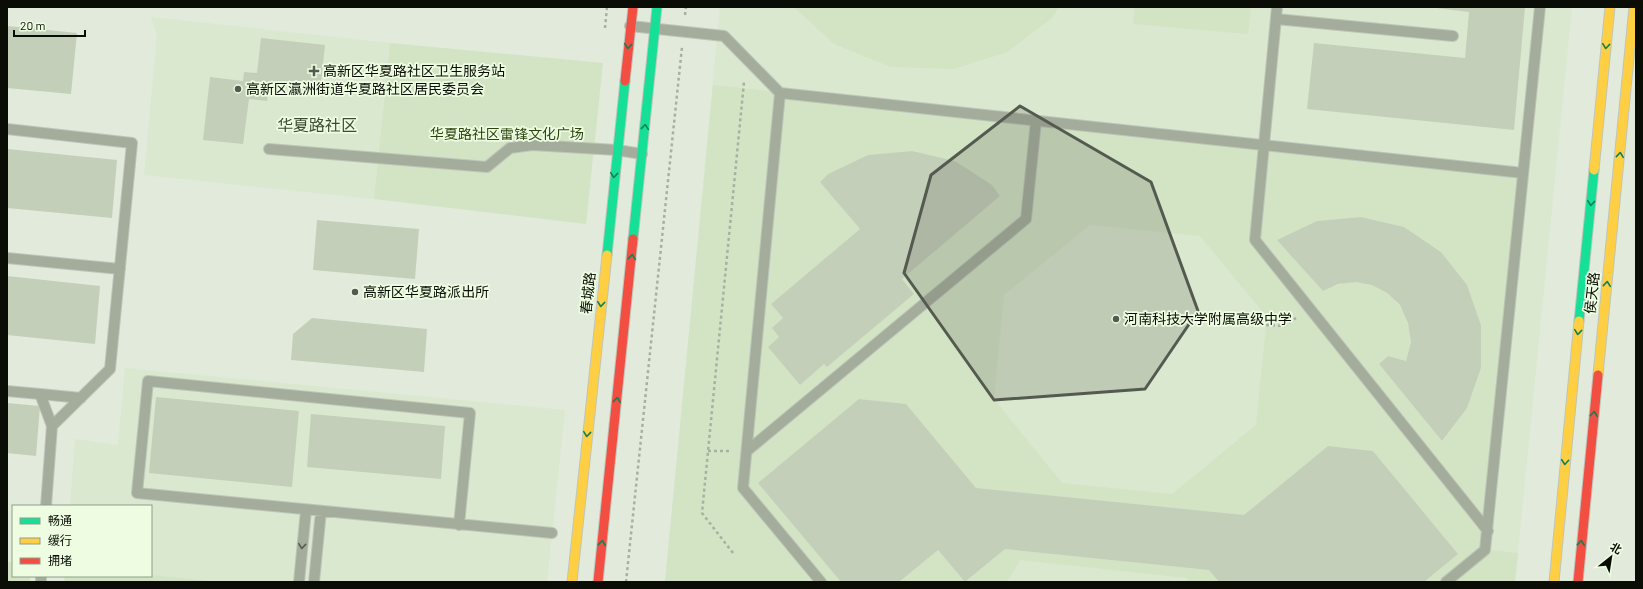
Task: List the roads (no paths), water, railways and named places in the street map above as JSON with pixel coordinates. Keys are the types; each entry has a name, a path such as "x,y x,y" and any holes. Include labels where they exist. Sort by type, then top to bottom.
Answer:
{"street":[{"name":"春城路","path":"572,582 632,7"},
{"path":"598,582 657,7"},
{"name":"侯天路","path":"1554,582 1610,7"},
{"name":"侯天路","path":"1578,582 1634,7"}],"lane":[{"path":"1277,7 1255,240 1488,531"},
{"path":"1446,582 1485,550 1540,7"},
{"path":"1276,18 1453,36"},
{"path":"630,26 724,36 780,93 1523,173"},
{"path":"780,93 743,488 821,582"},
{"path":"747,451 1026,219 1036,121"},
{"path":"7,130 132,143 110,369 52,426"},
{"path":"269,149 487,167 510,148 532,145 617,150 642,154"},
{"path":"7,258 120,269"},
{"path":"459,525 470,413 148,381 137,493 459,525 552,533"},
{"path":"7,391 81,398"},
{"path":"40,394 52,426 46,505"},
{"path":"299,582 306,510"},
{"path":"314,582 321,511"}],"place":[{"name":"高新区华夏路社区卫生服务站","path":"314,71"},
{"name":"高新区瀛洲街道华夏路社区居民委员会","path":"238,89"},
{"name":"高新区华夏路派出所","path":"355,292"},
{"name":"河南科技大学附属高级中学","path":"1116,319"}],"district":[{"name":"华夏路社区","path":"317,125"}],"park label":[{"name":"华夏路社区雷锋文化广场","path":"507,134"}]}
